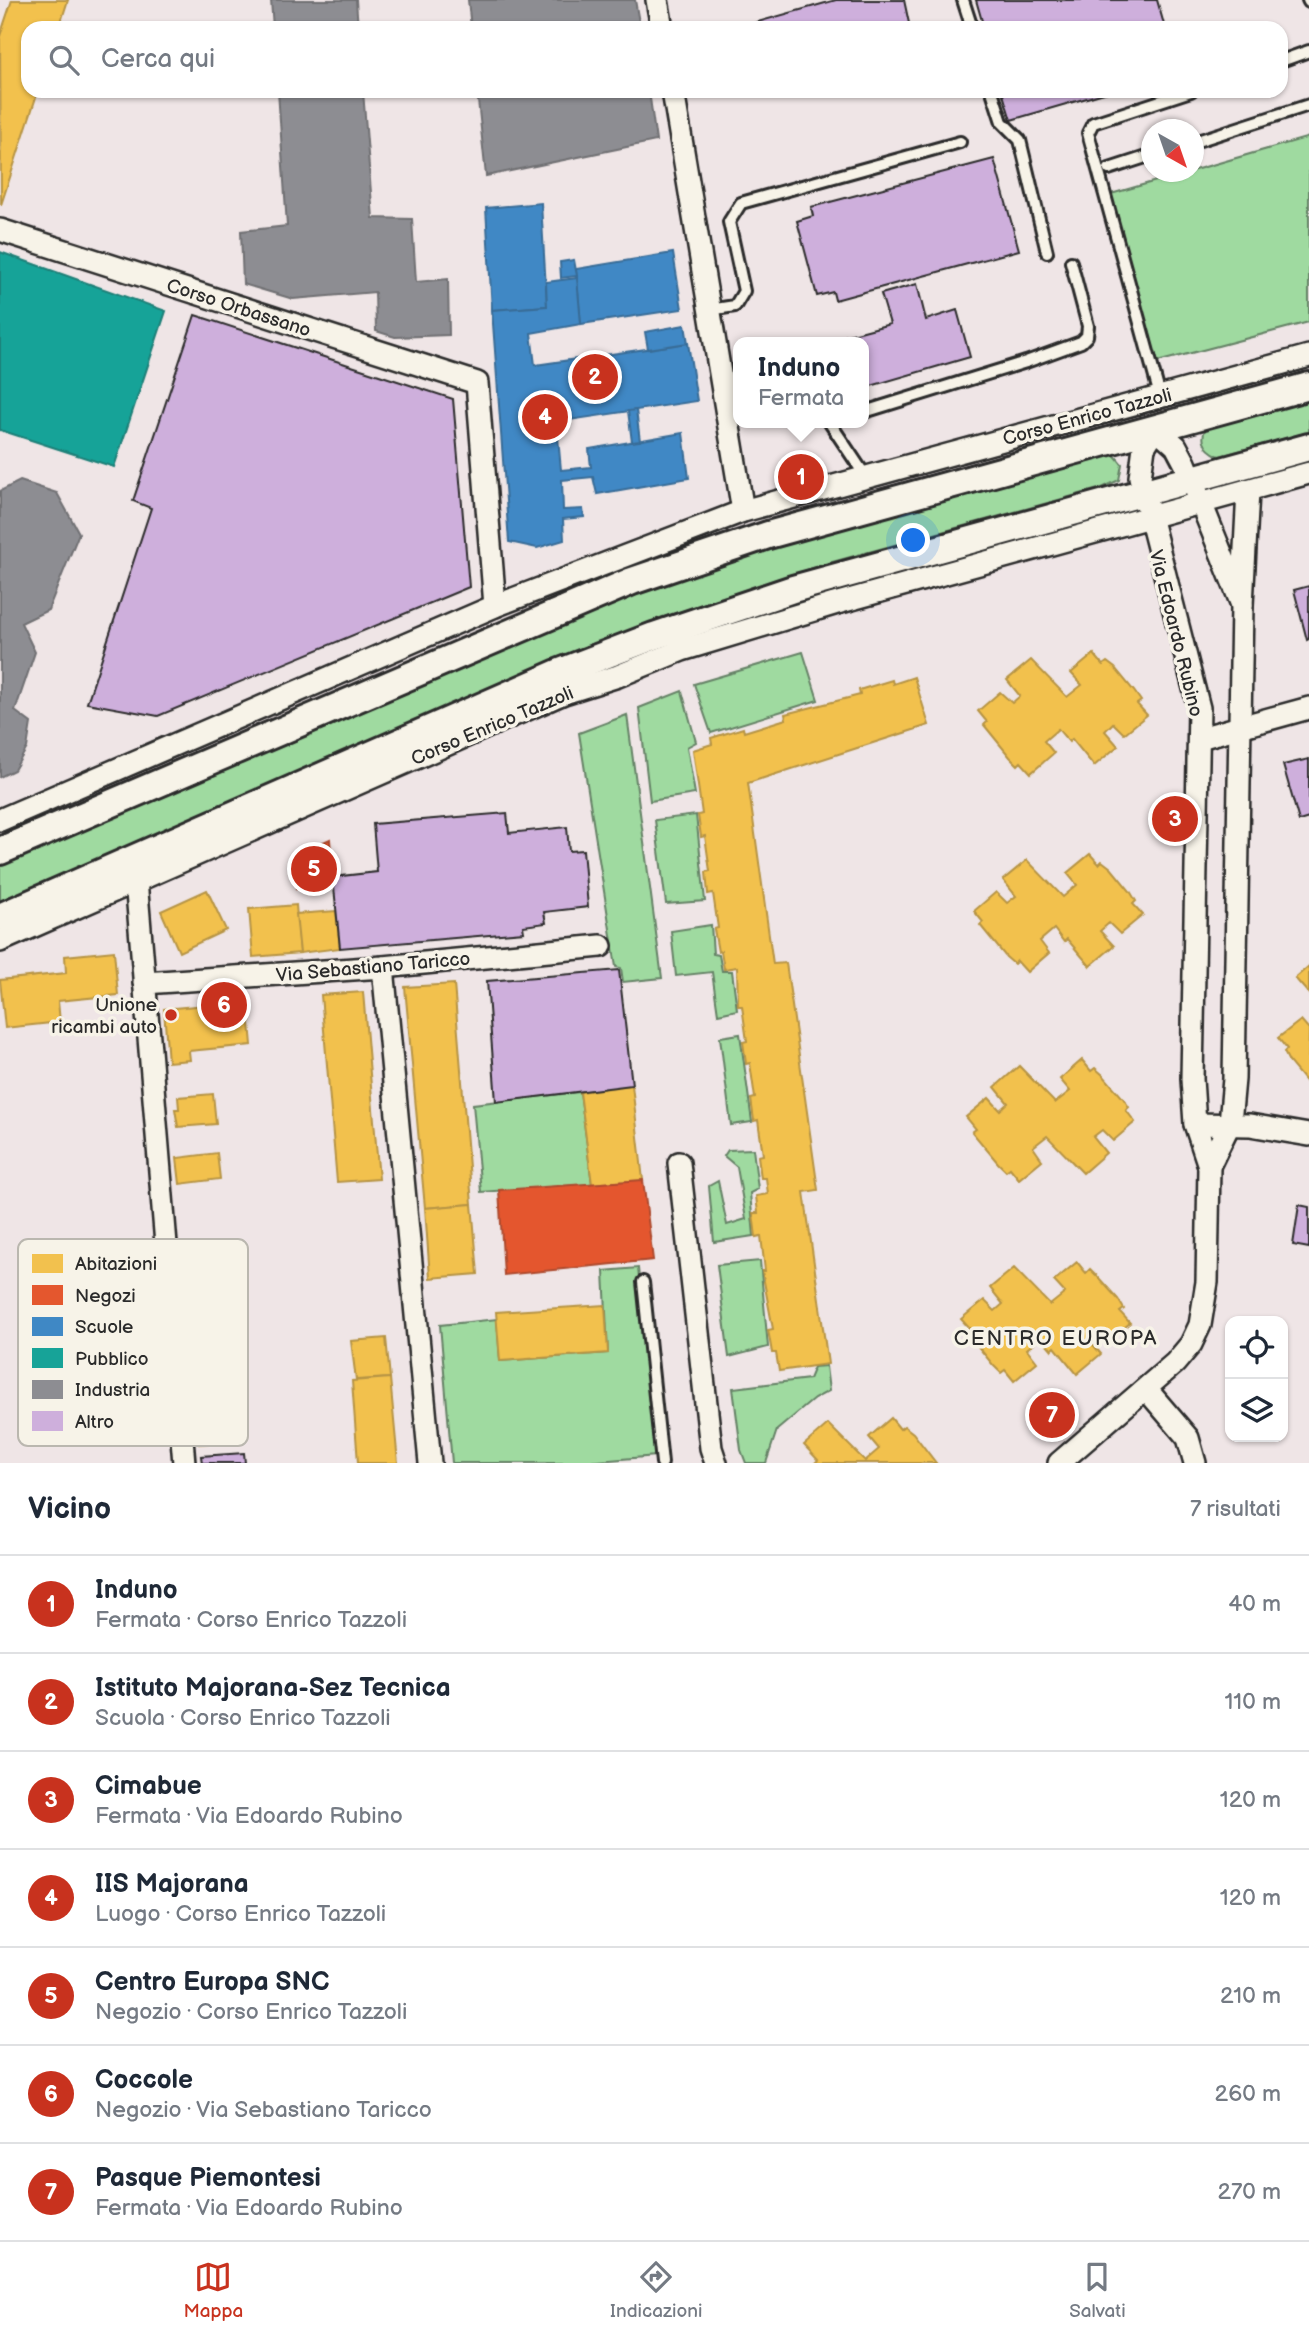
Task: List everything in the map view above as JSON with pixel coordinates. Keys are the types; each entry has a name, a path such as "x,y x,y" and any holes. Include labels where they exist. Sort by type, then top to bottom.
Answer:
{"street":[{"path":"657,0 661,21"},
{"path":"674,98 743,511"},
{"name":"Corso Orbassano","path":"0,230 477,383 495,606"},
{"name":"Corso Enrico Tazzoli","path":"0,820 495,606 743,511 1309,356"},
{"name":"Corso Enrico Tazzoli","path":"0,851 587,599 755,540 1309,386"},
{"name":"Via Edoardo Rubino","path":"1059,1463 1147,1390 1191,1344 1200,1325 1207,1282 1209,1166 1195,1124 1192,1079 1199,708 1146,505 1140,463 1144,447 1156,428 1176,446 1198,490 1216,543 1242,605"},
{"name":"Corso Enrico Tazzoli","path":"0,941 564,692 618,676 682,650 1003,557 1146,505 1198,490 1309,447"},
{"name":"Corso Enrico Tazzoli","path":"1198,490 1248,491 1309,473"},
{"path":"866,477 920,494"},
{"name":"Via Edoardo Rubino","path":"1209,1166 1230,1123 1234,1052 1242,605 1248,491"},
{"name":"Corso Enrico Tazzoli","path":"0,917 618,650 793,589 954,544 1146,505"},
{"path":"954,544 1003,557"},
{"name":"Corso Enrico Tazzoli","path":"587,599 642,550"},
{"path":"1200,738 1309,708"},
{"name":"Corso Enrico Tazzoli","path":"32,806 104,806"},
{"path":"136,880 165,1239"},
{"name":"Via Sebastiano Taricco","path":"144,983 383,967 601,946"},
{"path":"383,967 430,1463"},
{"path":"1195,1124 1230,1123 1309,1135"},
{"path":"679,1163 710,1441 716,1463"},
{"path":"1147,1390 1188,1438 1195,1463"}],"lane":[{"path":"964,0 970,21"},
{"path":"1288,58 1309,51"},
{"path":"994,98 1002,122 1020,140 1047,252"},
{"path":"1160,396 1088,133 1093,123 1170,98"},
{"path":"1204,139 1309,105"},
{"path":"709,310 735,306 744,291 729,222 741,204 960,142"},
{"path":"1109,169 1141,159"},
{"path":"869,410 1026,362 1081,342 1087,336 1088,326 1071,262"},
{"path":"833,428 866,477"},
{"path":"643,1282 662,1463"}],"green space":[{"path":"1309,137 1309,322 1157,362 1111,194 1153,182 1204,182 1204,167"},
{"path":"1309,395 1309,432 1219,456 1209,450 1204,442 1204,433 1210,422"},
{"path":"1112,452 1122,464 1119,480 1102,488 825,564 658,619 553,660 0,902 0,864 539,628 725,557"},
{"path":"803,652 818,700 711,733 694,684"},
{"path":"682,691 696,742 687,747 695,794 650,801 639,708"},
{"path":"627,715 662,978 623,982 621,968 616,967 579,733"},
{"path":"696,815 705,901 666,904 655,820"},
{"path":"711,925 713,954 719,955 722,971 732,971 737,1010 718,1014 712,972 676,976 671,931"},
{"path":"740,1034 752,1122 731,1125 720,1037"},
{"path":"580,1092 592,1184 481,1192 473,1104"},
{"path":"753,1149 758,1189 750,1193 754,1236 714,1242 709,1186 718,1181 727,1225 746,1219 737,1167 724,1156 728,1150"},
{"path":"760,1261 768,1347 729,1357 717,1265"},
{"path":"638,1268 656,1456 575,1463 452,1463 440,1325 497,1319 500,1361 608,1353 604,1271"},
{"path":"826,1366 829,1391 814,1399 777,1430 766,1463 746,1463 741,1450 733,1388 809,1379 814,1367"}],"building: Abitazioni":[{"path":"12,0 68,0 61,21 21,21 21,98 36,98 1,205 0,36"},
{"path":"1094,654 1103,665 1107,662 1115,668 1141,701 1137,704 1147,715 1124,734 1113,723 1105,731 1118,746 1094,766 1072,739 1069,742 1058,729 1044,741 1054,753 1031,773 1021,762 1018,765 1010,757 984,725 987,722 978,711 1000,692 1012,703 1020,696 1007,680 1031,660 1067,697 1082,685 1071,673"},
{"path":"914,677 929,725 748,783 773,964 786,963 818,1190 804,1192 828,1364 779,1371 768,1330 773,1329 762,1271 765,1271 761,1236 756,1237 753,1213 758,1213 756,1196 768,1194 766,1178 761,1178 758,1156 763,1155 758,1120 754,1121 751,1099 755,1098 750,1063 746,1064 743,1042 747,1041 742,1006 738,1006 737,967 724,969 721,951 718,952 713,893 708,894 706,872 710,871 705,836 701,837 698,815 702,814 693,750 712,744 711,738 743,728 744,732 786,719 785,714 860,695 859,690 892,680 893,684"},
{"path":"1090,854 1099,864 1102,861 1111,868 1130,891 1136,901 1133,904 1143,915 1120,934 1109,923 1100,931 1114,946 1090,966 1067,939 1064,942 1054,929 1040,941 1049,953 1027,972 1017,961 1014,964 1006,957 980,925 983,922 974,911 996,892 1007,903 1016,896 1003,880 1027,860 1063,897 1077,885 1067,873"},
{"path":"207,890 226,930 179,952 161,911"},
{"path":"296,905 300,953 253,957 249,909"},
{"path":"336,911 340,948 300,953 296,914"},
{"path":"114,951 118,995 58,1001 60,1022 5,1028 0,980 66,973 65,956"},
{"path":"1309,966 1309,994 1295,978"},
{"path":"454,984 472,1204 425,1208 405,987"},
{"path":"363,992 379,1179 337,1182 321,995"},
{"path":"248,1001 252,1045 189,1051 190,1060 168,1062 164,1009"},
{"path":"1301,1020 1309,1029 1308,1085 1289,1062 1284,1052 1287,1049 1278,1038"},
{"path":"1082,1060 1091,1071 1095,1068 1103,1075 1123,1098 1129,1107 1126,1110 1135,1122 1113,1141 1102,1130 1093,1137 1106,1153 1083,1173 1047,1136 1033,1147 1042,1160 1019,1179 1010,1168 1006,1171 998,1163 972,1132 976,1129 966,1117 989,1098 1000,1110 1008,1103 995,1087 1019,1066 1055,1103 1070,1091 1060,1079"},
{"path":"632,1085 643,1180 592,1184 580,1092"},
{"path":"213,1094 216,1124 178,1127 175,1109 179,1109 178,1097"},
{"path":"217,1153 220,1179 180,1184 177,1158"},
{"path":"472,1204 478,1274 430,1278 425,1208"},
{"path":"1077,1262 1086,1273 1090,1269 1118,1299 1124,1309 1120,1312 1130,1323 1107,1342 1097,1331 1088,1339 1101,1354 1077,1374 1055,1347 1052,1350 1041,1337 1027,1349 1037,1362 1014,1381 1005,1370 1001,1373 993,1365 967,1333 971,1330 961,1319 984,1300 995,1311 1003,1304 990,1288 1014,1268 1050,1305 1065,1293 1054,1281"},
{"path":"605,1305 608,1353 500,1361 496,1312"},
{"path":"386,1338 390,1378 356,1380 351,1341"},
{"path":"390,1378 398,1463 358,1463 352,1381"},
{"path":"891,1418 900,1429 904,1426 913,1433 936,1463 815,1463 818,1460 804,1445 828,1424 865,1461 879,1449 869,1437"}],"building: Negozi":[{"path":"330,839 333,884 296,889 297,854"},
{"path":"643,1180 653,1260 504,1275 499,1190"}],"building: Scuole":[{"path":"541,203 547,306 492,310 486,208"},
{"path":"673,253 682,309 581,324 576,269"},
{"path":"574,260 577,276 561,278 560,262"},
{"path":"577,278 581,324 531,333 535,365 688,343 697,401 549,423 549,437 558,437 561,470 591,467 589,449 683,433 689,478 597,494 593,477 562,480 563,510 583,509 584,517 563,519 564,540 537,548 509,542 492,310 547,306 546,282"},
{"path":"685,325 688,343 648,349 645,332"},
{"path":"636,410 640,441 632,442 628,411"}],"building: Pubblico":[{"path":"0,252 166,311 114,467 0,430"}],"building: Industria":[{"path":"271,0 356,0 358,21 272,21"},
{"path":"468,0 635,0 639,21 470,21"},
{"path":"278,98 364,98 373,218 412,219 416,282 448,279 449,335 395,337 376,331 375,292 293,299 243,284 241,231 287,226"},
{"path":"478,98 650,98 656,141 486,176"},
{"path":"20,481 57,493 79,533 48,610 21,623 35,652 15,711 31,723 27,748 14,770 0,777 0,491"}],"building: Altro":[{"path":"836,0 904,0 908,21 761,21"},
{"path":"976,0 1157,0 1163,21 982,21"},
{"path":"1004,98 1087,98 1011,120"},
{"path":"994,159 1019,250 835,300 833,292 817,296 797,221 813,216 811,207"},
{"path":"917,284 926,320 957,310 970,357 869,387 869,337 841,337 890,324 881,294"},
{"path":"195,315 453,399 469,587 158,716 87,703 151,508 133,501"},
{"path":"1309,586 1309,639 1307,640 1294,590"},
{"path":"1309,759 1309,818 1299,821 1283,765"},
{"path":"507,813 509,833 567,827 569,851 583,850 588,907 544,912 546,923 523,926 524,932 340,948 333,877 377,872 373,824"},
{"path":"619,970 632,1085 496,1102 487,981"},
{"path":"1299,1205 1309,1207 1309,1248 1293,1245"},
{"path":"244,1453 245,1463 202,1463 201,1456"}],"place":[{"name":"Istituto Majorana-Sez Tecnica","path":"595,377"},
{"name":"IIS Majorana","path":"545,417"},
{"name":"Induno","path":"801,477"},
{"name":"Cimabue","path":"1175,819"},
{"name":"Centro Europa SNC","path":"314,869"},
{"name":"Coccole","path":"224,1005"},
{"name":"Unione ricambi auto","path":"171,1015"},
{"name":"Pasque Piemontesi","path":"1052,1415"}],"district":[{"name":"CENTRO EUROPA","path":"1056,1338"}]}
